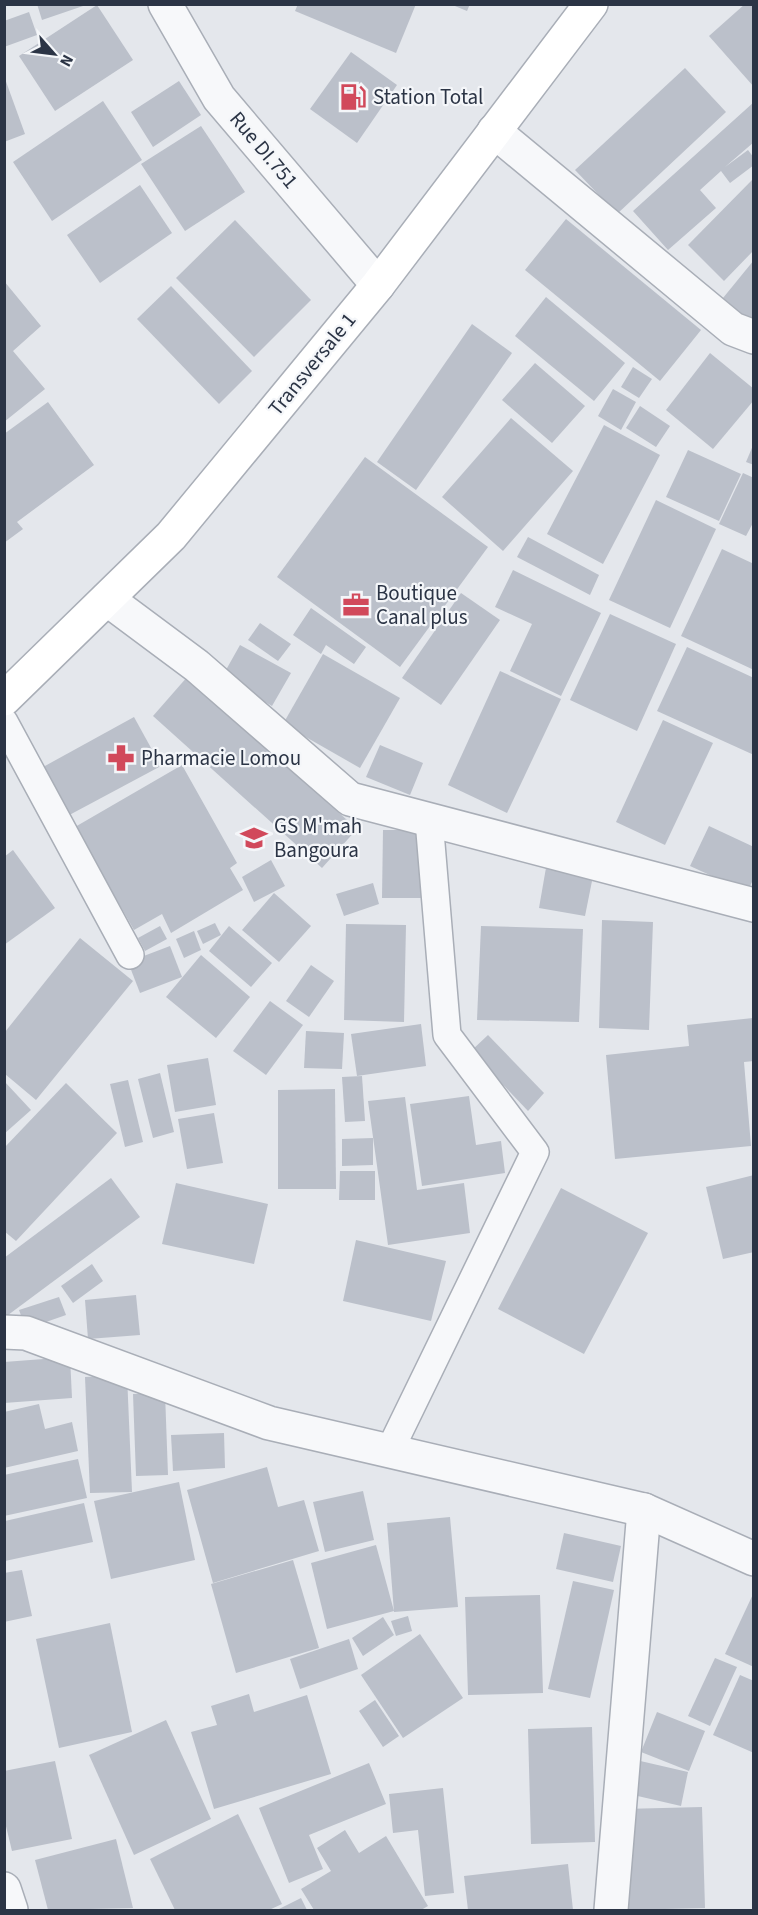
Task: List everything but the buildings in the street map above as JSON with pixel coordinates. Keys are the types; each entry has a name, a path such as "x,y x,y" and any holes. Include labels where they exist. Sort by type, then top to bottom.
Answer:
{"main road":[{"name":"Transversale 1","path":"4,699 171,536 378,285 591,4"}],"street":[{"name":"Rue DI.751","path":"165,4 219,98 378,285"},
{"path":"494,131 733,329 753,336"},
{"path":"107,599 197,666 350,799 753,905"},
{"path":"4,1332 26,1333 269,1424 644,1510 753,1559"},
{"path":"611,1911 644,1510"},
{"path":"4,1889 11,1911"}],"lane":[{"path":"4,722 130,955"},
{"path":"388,1452 536,1152 447,1035 429,820"}],"place":[{"name":"Station Total","path":"353,97"},
{"name":"Boutique Canal plus","path":"356,605"},
{"name":"Pharmacie Lomou","path":"121,758"},
{"name":"GS M'mah Bangoura","path":"254,838"}]}
